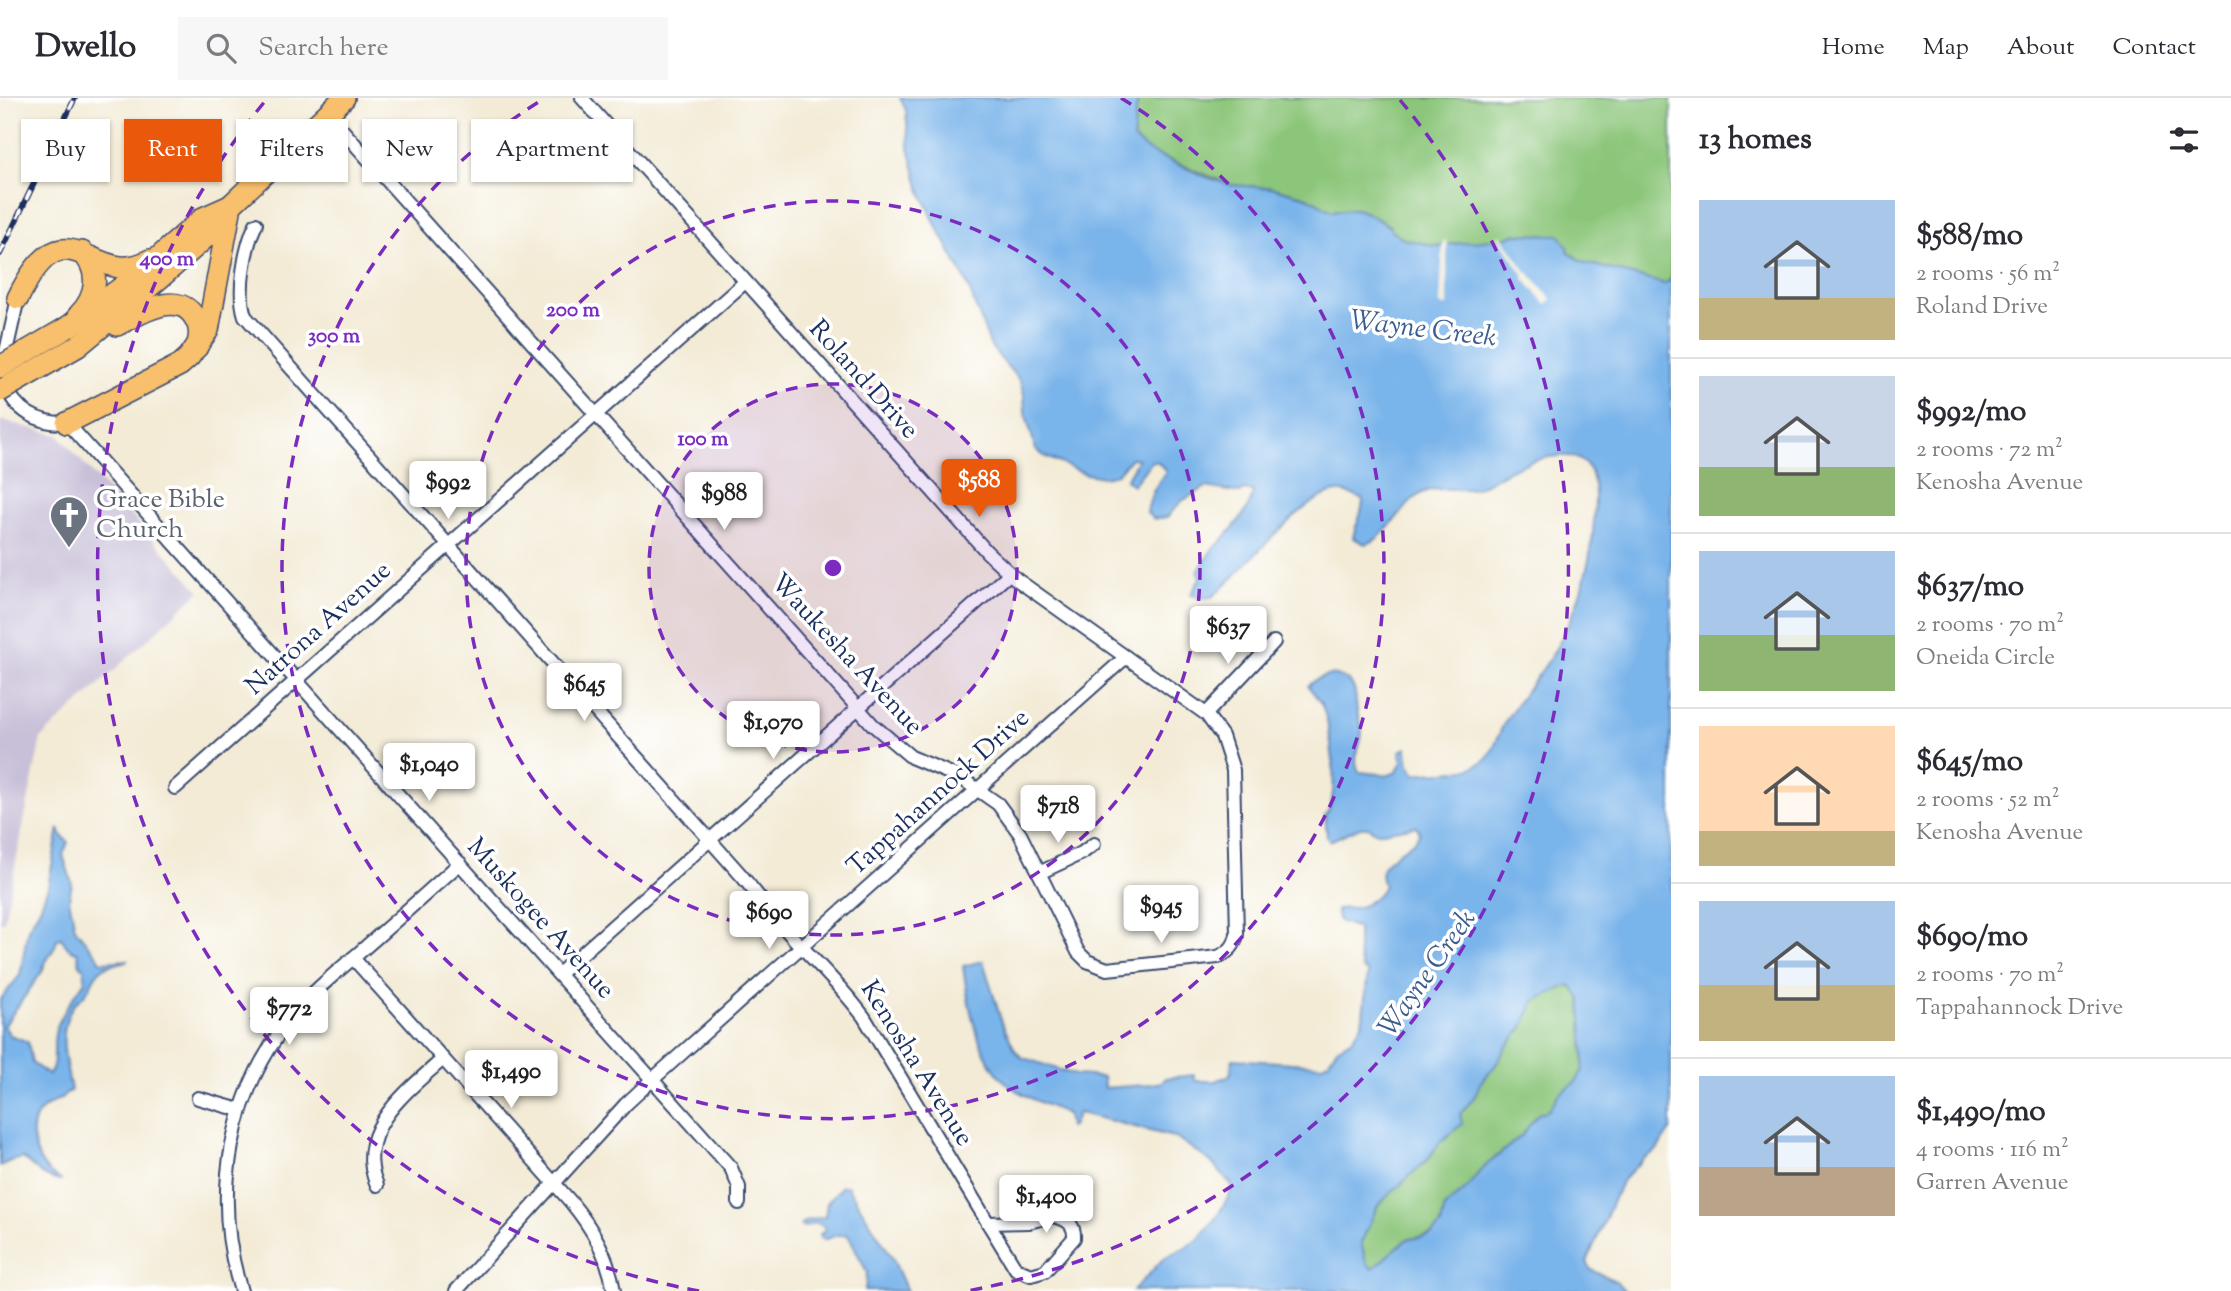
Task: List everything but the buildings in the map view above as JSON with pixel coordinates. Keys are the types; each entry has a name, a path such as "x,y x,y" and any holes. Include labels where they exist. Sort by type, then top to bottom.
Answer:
{"highway":[{"path":"0,391 73,337 162,278 215,229 230,206 344,98"},
{"path":"73,337 203,218 230,206"},
{"path":"67,423 180,365 197,347 208,330 230,206"},
{"path":"18,298 26,281 45,258 61,250 82,252 108,265 128,269 140,266 167,251"},
{"path":"73,337 94,286 94,270 82,252"},
{"path":"0,367 152,306 164,304 188,308 200,333 197,347"}],"street":[{"name":"Roland Drive","path":"582,98 986,552 1009,573 1206,714 1222,736 1233,770 1237,934 1233,947 1218,957 1113,970 1099,968"},
{"name":"Waukesha Avenue","path":"327,113 891,742 911,757 961,778 998,804 1010,818 1078,952 1099,968"},
{"name":"Kenosha Avenue","path":"256,225 248,244 241,300 245,316 864,1017 988,1223 1016,1269 1031,1275 1045,1271 1074,1238 1073,1227 1062,1218 1052,1216 1029,1222 988,1223"},
{"name":"Natrona Avenue","path":"175,788 745,282"},
{"path":"18,298 4,357 6,387 20,407 30,415 54,423 67,423"},
{"name":"Muskogee Avenue","path":"67,423 731,1168 739,1187 739,1203"},
{"path":"559,974 1009,573"},
{"path":"1206,714 1274,642"},
{"name":"Tappahannock Drive","path":"456,1291 626,1104 1126,657"},
{"path":"1039,873 1082,853 1094,844"},
{"path":"242,1291 228,1238 228,1169 240,1110 258,1066 278,1034 311,996 460,863"},
{"path":"354,958 555,1184 599,1240 614,1291"},
{"path":"377,1185 370,1156 375,1134 401,1096 443,1059"},
{"path":"198,1098 240,1110"}],"shaded area":[{"path":"0,420 58,435 200,591 41,738 4,921 0,923"}],"green space":[{"path":"1143,98 1671,98 1671,279 1665,284 1583,262 1568,252 1500,239 1435,246 1403,239 1392,231 1390,226 1355,209 1332,211 1307,197 1274,188 1231,185 1150,152 1133,139 1137,103"},
{"path":"1568,985 1573,987 1581,998 1584,1057 1583,1070 1576,1082 1558,1095 1549,1110 1538,1114 1522,1135 1481,1170 1466,1189 1445,1207 1441,1225 1431,1235 1406,1240 1372,1269 1366,1262 1361,1243 1378,1205 1461,1124 1460,1114 1475,1096 1480,1082 1521,1029 1534,1001"}],"water":[{"name":"Wayne Creek","path":"900,98 1143,98 1137,103 1133,139 1150,152 1206,177 1231,185 1274,188 1307,197 1332,211 1356,209 1390,227 1403,239 1435,246 1500,239 1516,234 1559,235 1568,247 1568,252 1583,262 1665,284 1671,279 1671,1129 1656,1151 1642,1160 1621,1182 1587,1262 1591,1270 1616,1281 1625,1291 1133,1291 1163,1259 1197,1241 1218,1215 1231,1192 1231,1184 1211,1162 1177,1138 1078,1113 1069,1127 1067,1114 1015,1090 989,1061 976,1030 963,966 983,961 1002,1023 1021,1057 1075,1075 1103,1077 1104,1088 1145,1085 1162,1082 1166,1078 1194,1075 1195,1081 1215,1081 1230,1075 1233,1059 1322,1065 1329,1061 1337,1048 1352,1039 1362,1024 1368,972 1362,969 1358,950 1358,928 1339,921 1336,910 1358,907 1376,897 1384,885 1381,876 1387,861 1416,839 1420,832 1416,826 1383,832 1360,827 1330,841 1327,837 1325,815 1330,807 1334,780 1329,731 1323,708 1308,686 1321,677 1333,675 1345,679 1353,687 1362,729 1356,757 1359,772 1389,775 1397,772 1402,761 1400,751 1407,748 1408,763 1415,774 1458,771 1482,762 1493,748 1510,714 1551,657 1571,619 1589,560 1595,489 1590,470 1582,461 1569,456 1545,457 1475,488 1425,492 1413,500 1386,531 1365,544 1353,538 1363,500 1337,492 1323,496 1290,520 1212,597 1200,598 1191,594 1200,579 1198,571 1214,547 1245,512 1253,491 1244,490 1240,493 1206,487 1182,501 1167,517 1154,519 1147,513 1148,507 1154,490 1166,471 1158,462 1152,461 1133,485 1126,480 1138,459 1131,458 1117,474 1103,477 1086,474 1036,450 1025,412 1020,381 991,347 966,281 919,187 909,147 906,110","holes":["1568,985 1573,987 1581,999 1584,1057 1583,1070 1576,1082 1558,1095 1549,1110 1538,1114 1522,1135 1481,1170 1466,1189 1445,1207 1441,1225 1431,1235 1406,1240 1372,1269 1366,1262 1361,1243 1378,1205 1428,1159 1440,1142 1462,1124 1460,1114 1475,1096 1480,1083 1495,1066 1506,1047 1522,1029 1534,1001"]},
{"path":"59,828 61,835 68,842 63,855 72,883 69,899 75,928 102,962 128,960 106,966 100,971 85,994 73,1006 64,1036 71,1090 43,1109 34,1123 34,1140 39,1158 48,1171 62,1181 45,1176 23,1158 0,1166 0,1000 20,975 28,929 48,887","holes":["61,938 68,948 78,953 79,964 84,968 85,981 59,1023 49,1075 32,1063 28,1042 10,1035 4,1026 43,970 57,939"]},
{"path":"842,1186 847,1186 893,1259 907,1291 865,1291 867,1272 848,1235 837,1235 824,1240 819,1235 826,1230 822,1225 800,1225 805,1221 825,1217 827,1203"}],"pier":[{"path":"1501,235 1527,273 1552,300 1546,305 1523,277 1497,236"},
{"path":"1447,241 1447,306 1440,305 1443,242"}],"railway":[{"path":"0,254 75,98"}],"place":[{"name":"Grace Bible Church","path":"69,549"}]}
